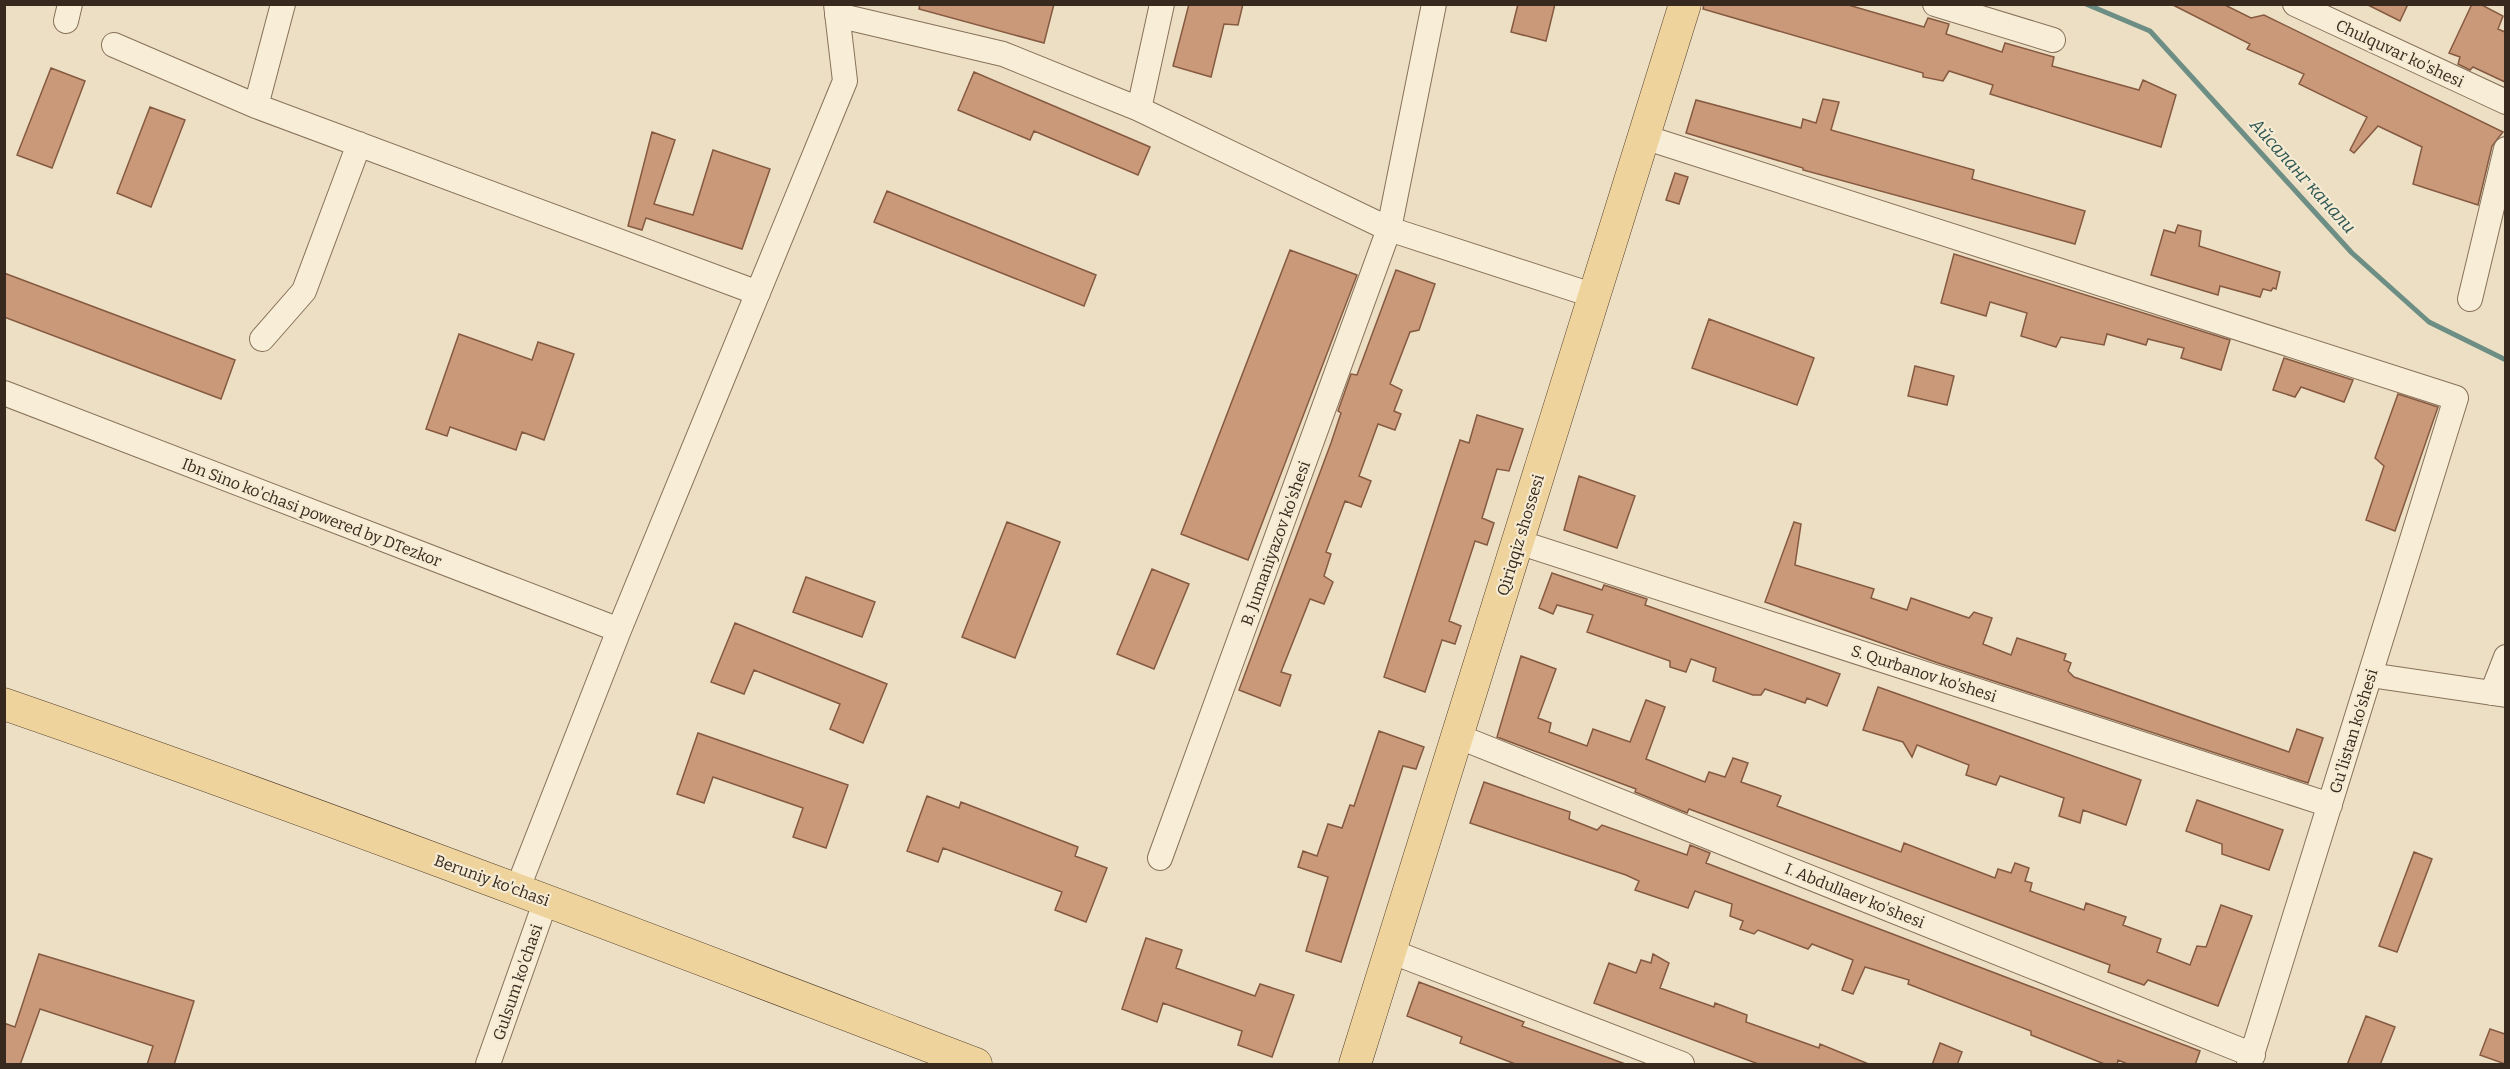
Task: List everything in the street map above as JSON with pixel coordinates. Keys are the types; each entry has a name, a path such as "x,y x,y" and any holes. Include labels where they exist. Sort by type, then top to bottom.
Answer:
{"main road":[{"name":"Qiriqqiz shossesi","path":"1354,1065 1685,4"},
{"name":"Beruniy ko'chasi","path":"4,704 190,768 546,900 976,1065"}],"street":[{"path":"256,106 283,4"},
{"path":"1139,109 1162,4"},
{"name":"B. Jumaniyazov ko'shesi","path":"1160,858 1389,229 1434,4"},
{"path":"1935,4 2054,40"},
{"name":"Chulquvar ko'shesi","path":"2295,4 2505,102"},
{"path":"517,890 619,630 845,81 836,10 1003,54 1139,109 1389,229 1594,296"},
{"path":"114,45 256,106 758,293"},
{"name":"Gu'listan ko'shesi","path":"1644,137 2456,398 2251,1060"},
{"path":"262,339 304,291 359,144"},
{"path":"2470,298 2505,149"},
{"name":"Ibn Sino ko'chasi powered by DTezkor","path":"4,393 619,630"},
{"name":"S. Qurbanov ko'shesi","path":"1518,542 2330,805"},
{"path":"2370,675 2499,694 2505,657"},
{"name":"I. Abdullaev ko'shesi","path":"1457,736 2251,1060"},
{"name":"Gulsum ko'chasi","path":"488,1065 546,900"},
{"path":"1390,951 1682,1065"}],"building":[{"path":"920,4 1054,4 1044,43 919,9"},
{"path":"1189,4 1243,4 1238,25 1224,24 1211,77 1173,66"},
{"path":"1518,4 1555,4 1546,41 1511,32"},
{"path":"1704,4 1845,4 1924,27 1928,18 1949,24 1946,34 2002,52 2005,43 2054,57 2052,66 2139,90 2143,80 2176,95 2161,147 1990,94 1993,85 1949,71 1943,81 1923,77 1923,73 1703,9"},
{"path":"2171,4 2223,4 2251,18 2264,15 2503,132 2492,146 2478,205 2413,184 2422,147 2378,126 2354,153 2350,150 2367,117 2299,84 2304,74 2247,49 2250,44"},
{"path":"2366,4 2408,4 2400,21"},
{"path":"2472,4 2480,4 2503,16 2498,29 2505,32 2505,82 2473,67 2470,70 2458,64 2460,57 2449,53"},
{"path":"51,68 85,81 52,168 17,155"},
{"path":"974,72 1150,147 1138,175 1034,131 1030,140 958,110"},
{"path":"1823,99 1839,102 1831,130 1974,170 1972,179 2085,211 2075,244 1803,170 1803,168 1686,133 1696,100 1801,128 1803,119 1816,123"},
{"path":"150,107 185,120 151,207 117,193"},
{"path":"652,132 675,140 654,204 693,215 713,150 770,169 742,249 646,218 642,230 628,226"},
{"path":"1675,173 1688,177 1679,204 1666,200"},
{"path":"887,191 1096,275 1084,306 874,222"},
{"path":"2178,225 2201,231 2199,246 2280,272 2276,289 2273,288 2271,291 2263,289 2260,297 2220,286 2218,295 2151,275 2164,230 2175,233"},
{"path":"1290,250 1357,275 1248,560 1181,534"},
{"path":"1954,254 2230,340 2221,370 2181,358 2184,348 2148,339 2146,345 2107,334 2104,345 2061,337 2056,347 2021,336 2027,313 1990,302 1986,316 1941,303"},
{"path":"1396,270 1435,284 1419,330 1410,332 1390,384 1402,390 1394,411 1401,414 1395,430 1378,424 1359,476 1371,481 1361,507 1345,501 1326,552 1331,554 1324,576 1333,582 1324,604 1310,599 1281,672 1291,675 1280,706 1239,690 1331,443 1341,413 1338,411 1351,374 1357,375"},
{"path":"4,273 235,360 221,399 4,317"},
{"path":"1709,319 1814,358 1797,405 1692,368"},
{"path":"459,334 532,360 538,342 574,354 544,440 522,432 516,450 450,427 447,436 426,429"},
{"path":"2284,358 2353,380 2344,402 2301,387 2295,397 2273,390"},
{"path":"1915,366 1954,376 1947,405 1908,396"},
{"path":"2398,394 2438,407 2395,531 2366,520 2384,466 2375,458"},
{"path":"1477,415 1523,429 1509,471 1497,469 1482,518 1494,523 1487,545 1475,541 1449,621 1461,626 1455,644 1442,640 1425,692 1384,677 1460,440 1469,443"},
{"path":"1579,476 1635,496 1617,548 1564,530"},
{"path":"1007,522 1060,542 1015,658 962,637"},
{"path":"1794,522 1801,524 1795,565 1874,589 1871,598 1907,610 1911,598 1969,618 1974,612 1992,618 1983,644 2011,655 2017,638 2066,654 2064,660 2071,663 2068,671 2074,677 2289,752 2297,729 2323,738 2308,783 1938,663 1765,602"},
{"path":"1152,569 1189,584 1154,669 1117,654"},
{"path":"1552,573 1602,590 1604,585 1647,599 1645,605 1840,674 1827,706 1807,698 1805,703 1765,689 1761,695 1753,695 1713,681 1716,668 1691,659 1686,672 1670,667 1670,661 1587,632 1593,615 1557,605 1553,614 1539,608"},
{"path":"806,577 875,602 862,637 793,612"},
{"path":"735,623 887,684 863,743 830,729 840,704 754,670 744,694 711,682"},
{"path":"1521,656 1556,669 1538,718 1551,723 1549,732 1587,746 1593,729 1630,742 1646,700 1665,707 1646,759 1705,782 1709,772 1725,777 1733,758 1748,763 1741,782 1781,796 1777,806 1901,852 1904,843 1995,878 1998,869 2011,873 2015,863 2029,868 2025,881 2032,883 2030,891 2084,910 2086,903 2126,917 2123,925 2161,939 2157,952 2190,965 2197,946 2206,947 2221,905 2252,916 2218,1006 2148,980 2144,985 2108,972 2110,965 1689,809 1687,813 1635,792 1636,789 1497,737"},
{"path":"1878,687 2141,780 2126,825 2083,810 2080,823 2059,816 2064,798 2000,776 1996,785 1966,775 1969,765 1917,745 1912,757 1903,742 1863,730"},
{"path":"1379,731 1424,747 1416,769 1403,766 1341,962 1306,951 1328,877 1298,867 1303,851 1317,856 1328,824 1342,828 1350,805 1354,806"},
{"path":"698,733 848,785 826,848 793,837 803,808 713,777 704,803 677,794"},
{"path":"1484,782 1570,812 1569,819 1597,830 1602,825 1687,855 1690,845 1710,853 1706,863 2200,1051 2195,1065 2130,1065 2118,1060 2117,1065 2107,1065 2031,1035 2031,1031 1908,984 1909,980 1865,967 1853,994 1842,990 1853,960 1812,944 1808,949 1758,930 1754,934 1740,929 1743,921 1730,916 1732,904 1695,891 1688,908 1635,890 1639,881 1626,875 1470,823"},
{"path":"927,796 959,808 961,802 1078,847 1075,856 1107,868 1086,922 1055,910 1062,892 943,848 938,862 907,851"},
{"path":"2197,800 2283,830 2269,870 2222,854 2222,844 2186,831"},
{"path":"2414,852 2432,859 2397,952 2379,946"},
{"path":"1146,938 1182,950 1176,968 1255,996 1260,984 1294,995 1272,1057 1238,1045 1242,1031 1163,1003 1157,1022 1122,1009"},
{"path":"39,954 194,1001 174,1065 147,1065 153,1046 40,1009 20,1065 4,1065 4,1023 15,1027"},
{"path":"1653,954 1669,963 1660,988 1714,1007 1715,1003 1747,1015 1746,1022 1819,1048 1820,1044 1871,1065 1761,1065 1594,1003 1609,963 1636,973 1641,960 1651,963"},
{"path":"1419,982 1524,1022 1522,1026 1628,1065 1518,1065 1460,1043 1462,1037 1407,1016"},
{"path":"2366,1016 2395,1027 2380,1065 2347,1065"},
{"path":"2490,1029 2505,1034 2505,1064 2480,1055"},
{"path":"1940,1043 1962,1052 1957,1065 1932,1065"}],"waterway":[{"name":"Айсаланг канали","path":"2086,4 2150,31 2352,253 2429,322 2506,360"}]}
